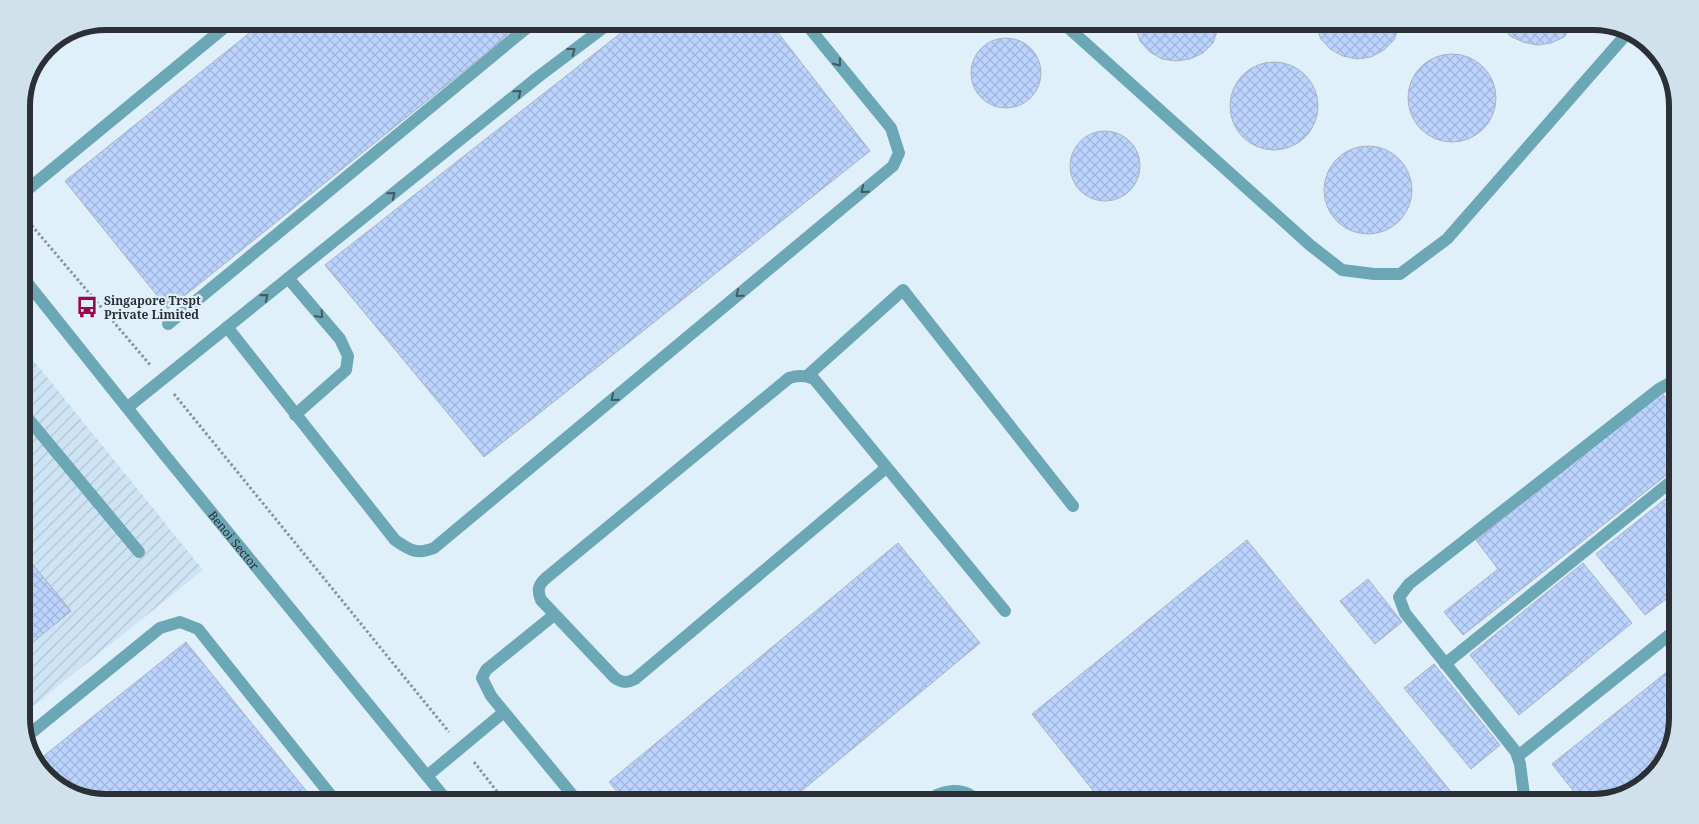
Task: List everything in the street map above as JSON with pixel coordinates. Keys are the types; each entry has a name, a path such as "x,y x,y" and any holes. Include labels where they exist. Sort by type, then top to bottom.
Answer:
{"street":[{"path":"30,188 222,30"},
{"path":"168,324 524,30"},
{"path":"128,407 538,77 600,30"},
{"path":"227,327 395,540 409,549 422,552 434,548 893,166 899,153 890,128 812,30"},
{"path":"1070,30 1310,245 1342,270 1374,274 1400,274 1447,239 1624,37"},
{"path":"288,278 340,339 348,356 346,370 295,415"},
{"name":"Benoi Sector","path":"30,286 442,794"},
{"path":"807,376 903,290 1073,506"},
{"path":"886,468 635,679 628,682 622,682 615,678 554,615 541,600 538,592 540,584 789,378 807,376 814,379 1005,611"},
{"path":"1523,794 1518,756 1401,607 1399,597 1402,591 1659,389 1669,384"},
{"path":"30,421 139,552"},
{"path":"1445,664 1669,483"},
{"path":"554,615 486,670 482,678 488,692 572,794"},
{"path":"31,733 160,628 180,622 198,629 330,794"},
{"path":"1518,756 1669,635"},
{"path":"427,776 504,712"},
{"path":"941,794 946,791 962,791 966,794"}],"path":[{"path":"30,224 162,380 499,794"}],"shaded area":[{"path":"30,356 203,570 30,709"}],"building":[{"path":"253,30 515,30 168,309 65,181"},
{"path":"625,30 776,30 870,151 484,457 325,265"},
{"path":"1136,30 1218,30 1213,43 1203,53 1190,59 1176,61 1162,59 1150,52 1140,41"},
{"path":"1317,30 1398,30 1394,40 1384,50 1371,57 1357,59 1343,56 1330,49 1321,39"},
{"path":"1505,30 1569,30 1564,37 1551,43 1537,45 1523,42 1510,36"},
{"path":"1006,38 1019,41 1031,48 1038,60 1041,73 1038,86 1031,98 1019,105 1006,108 993,105 981,98 974,86 971,73 974,60 981,48 993,41"},
{"path":"1452,54 1469,57 1483,67 1493,81 1496,98 1493,115 1483,129 1469,139 1452,142 1435,139 1421,129 1411,115 1408,98 1411,81 1421,67 1435,57"},
{"path":"1274,62 1291,65 1305,75 1315,89 1318,106 1315,123 1305,137 1291,147 1274,150 1257,147 1243,137 1233,123 1230,106 1233,89 1243,75 1257,65"},
{"path":"1105,131 1118,134 1130,141 1137,153 1140,166 1137,179 1130,191 1118,198 1105,201 1092,198 1080,191 1073,179 1070,166 1073,153 1080,141 1092,134"},
{"path":"1368,146 1385,149 1399,159 1409,173 1412,190 1409,207 1399,221 1385,231 1368,234 1351,231 1337,221 1327,207 1324,190 1327,173 1337,159 1351,149"},
{"path":"1662,393 1669,402 1669,473 1463,635 1444,612 1498,569 1476,540"},
{"path":"1669,496 1669,597 1645,615 1596,554"},
{"path":"1247,540 1453,794 1096,794 1032,714"},
{"path":"898,543 980,643 798,794 619,794 609,782"},
{"path":"30,561 71,611 30,645"},
{"path":"1583,563 1632,623 1519,715 1470,655"},
{"path":"1368,579 1402,622 1375,644 1340,601"},
{"path":"186,642 309,794 96,793 73,786 64,781 49,768 42,758"},
{"path":"1434,664 1500,745 1471,769 1404,688"},
{"path":"1669,670 1668,733 1656,760 1643,775 1626,786 1608,793 1576,794 1552,764"}],"place":[{"name":"Singapore Trspt Private Limited","path":"87,307"}]}
